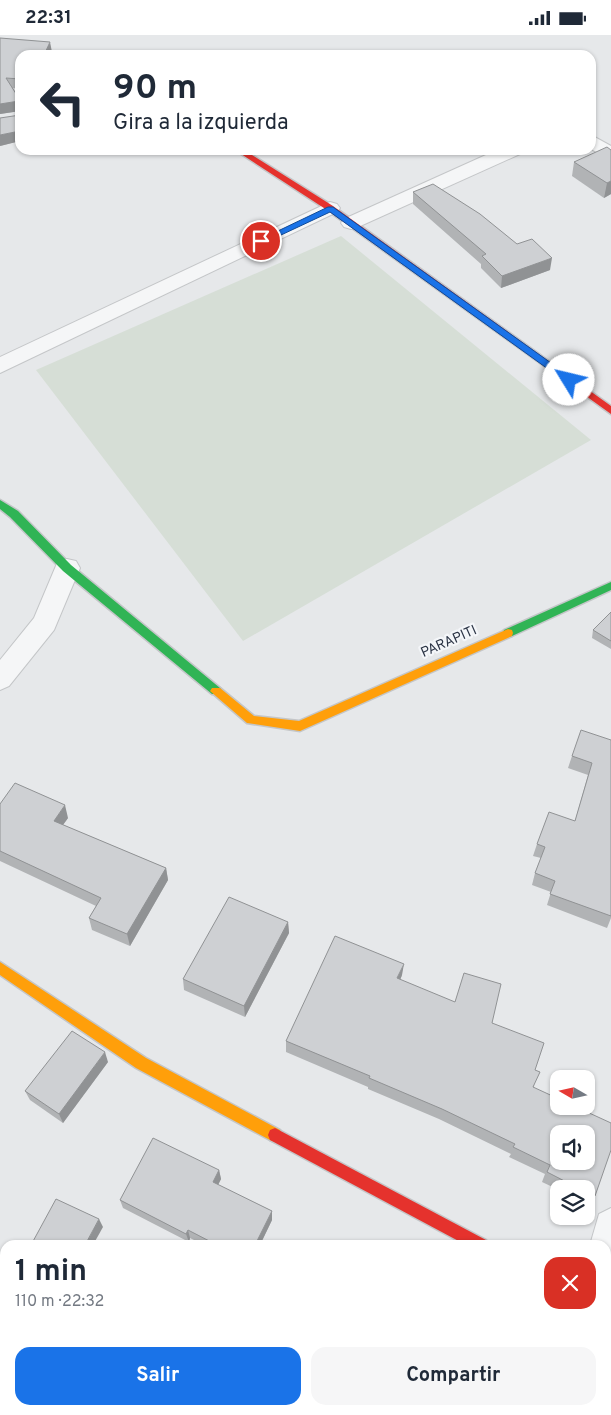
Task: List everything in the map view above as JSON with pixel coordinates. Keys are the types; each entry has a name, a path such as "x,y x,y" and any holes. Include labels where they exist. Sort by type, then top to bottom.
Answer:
{"street":[{"path":"596,144 611,154"},
{"path":"247,155 330,208 611,411"},
{"path":"351,223 502,155"},
{"path":"0,366 330,208"},
{"path":"0,504 14,514 67,568 45,623 0,679"},
{"name":"PARAPITI","path":"67,568 251,720 300,727 611,586"},
{"path":"0,969 141,1063 472,1240"},
{"path":"609,1240 611,1226"}],"shaded area":[{"path":"341,236 591,440 243,641 36,370"}],"building":[{"path":"0,38 50,42 46,50 15,50 15,79 6,78 15,92 15,102 0,104"},
{"path":"15,116 15,132 0,135 0,118"},
{"path":"607,147 611,150 611,181 607,183 574,162 589,155 596,155 596,152"},
{"path":"433,184 480,214 517,244 532,239 552,258 502,276 482,256 486,254 413,192"},
{"path":"611,612 611,641 593,630"},
{"path":"581,730 611,740 611,916 550,894 555,881 535,873 545,847 537,844 549,812 575,821 592,763 572,756"},
{"path":"15,783 65,805 54,821 166,868 127,934 89,918 101,898 0,851 0,804"},
{"path":"229,897 288,922 244,1006 183,979"},
{"path":"335,936 404,964 397,978 455,1002 464,973 501,984 492,1023 544,1043 535,1070 540,1072 533,1087 550,1095 550,1115 594,1115 611,1123 611,1150 595,1196 595,1180 563,1180 547,1172 550,1165 513,1147 515,1144 442,1109 369,1078 370,1076 286,1041"},
{"path":"72,1031 105,1052 59,1114 25,1091"},
{"path":"153,1138 219,1170 213,1182 272,1211 258,1240 207,1240 188,1230 186,1234 120,1200"},
{"path":"56,1199 99,1219 88,1240 34,1240"}],"traffic: fast":[{"path":"0,504 14,514 67,568 216,691"},
{"path":"508,633 611,586"}],"traffic: slow":[{"path":"216,691 251,720 300,726 508,633"},
{"path":"0,968 141,1063 275,1135"}],"traffic: jam":[{"path":"247,155 330,208 611,411"},
{"path":"275,1135 472,1240"}],"route":[{"path":"261,241 330,208 569,380"}]}
